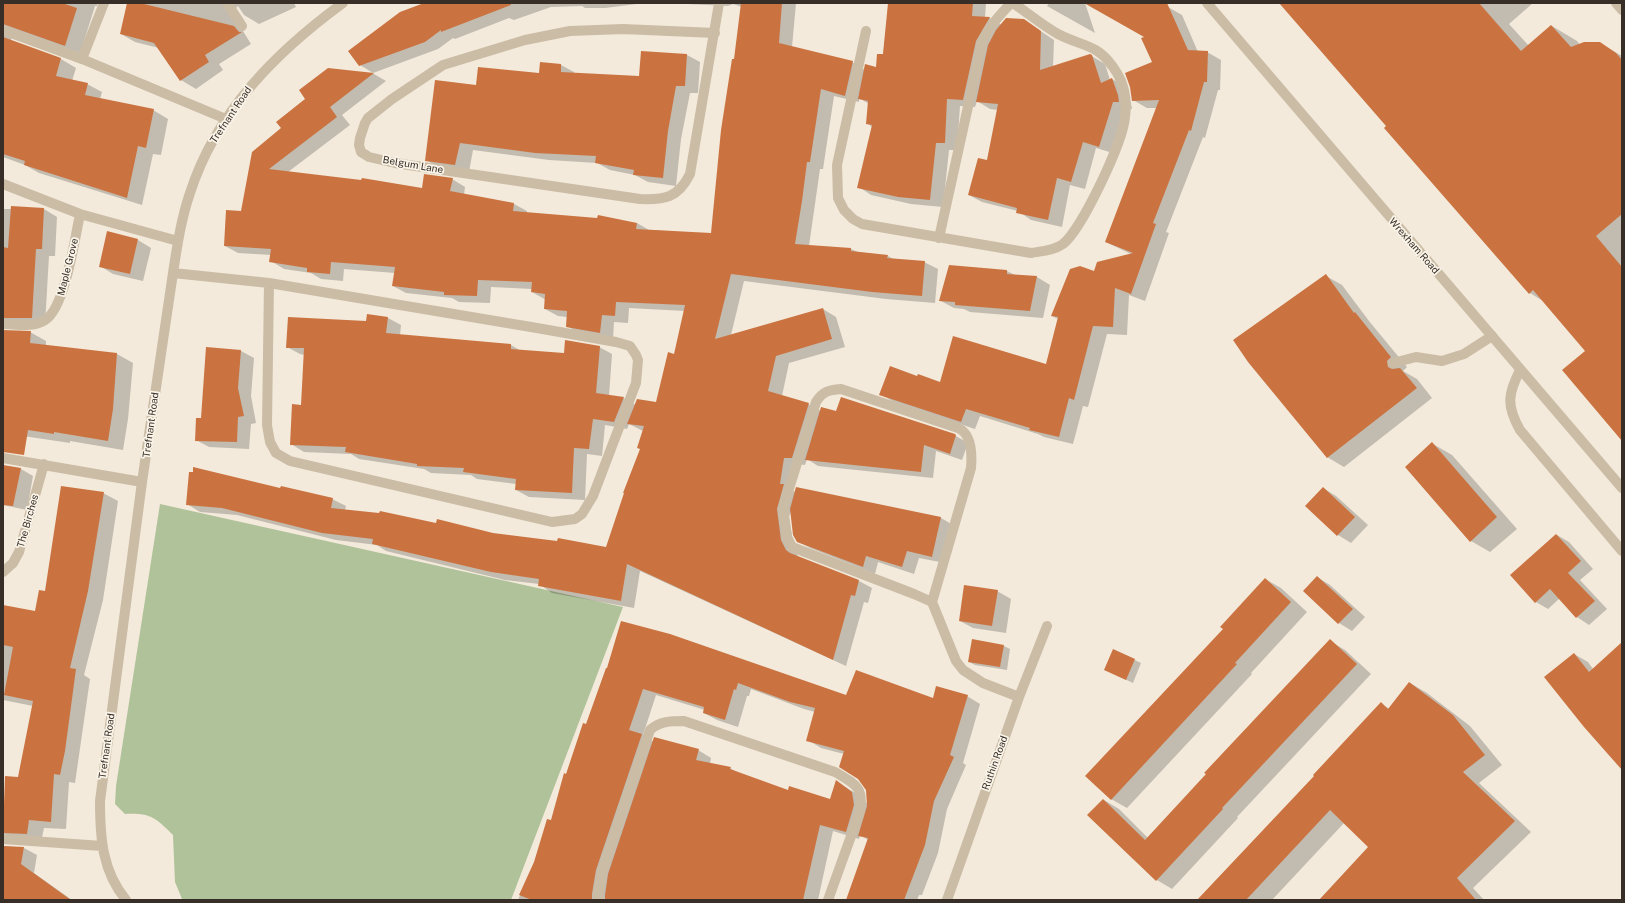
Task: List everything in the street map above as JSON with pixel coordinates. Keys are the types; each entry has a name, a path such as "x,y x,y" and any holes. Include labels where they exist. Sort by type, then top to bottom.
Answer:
{"street":[{"path":"82,59 104,3"},
{"path":"227,3 242,26"},
{"name":"Trefnant Road","path":"122,898 107,868 102,846 100,801 142,482 178,241 189,194 196,174 212,142 242,96 266,68 307,31 343,3"},
{"name":"Belgum Lane","path":"715,33 622,28 570,31 524,40 460,59 443,65 427,75 392,99 368,118 362,129 359,145 361,152 369,157 395,163 640,199 659,200 672,196 686,182 690,174 715,33 719,3"},
{"path":"866,31 837,165 838,198 844,210 853,220 862,224 939,238 1031,252 1052,250 1062,244 1076,229 1112,160 1126,118 1123,84 1103,54 1082,43 1057,33 1012,3 991,26 982,43 939,238"},
{"name":"Wrexham Road","path":"1206,3 1622,488"},
{"path":"1616,3 1622,10"},
{"path":"3,30 82,59 226,119"},
{"path":"3,184 80,214 178,241"},
{"name":"Maple Grove","path":"3,324 37,324 45,321 56,309 63,290 80,214"},
{"path":"173,273 269,283 537,328 616,342 630,346 638,360 636,383 594,496 582,514 570,520 552,522 290,461 276,453 270,442 267,425 269,283"},
{"path":"1393,363 1416,357 1442,361 1464,354 1492,336"},
{"path":"1520,370 1510,395 1513,418 1520,430 1622,551"},
{"path":"932,602 792,547 787,537 783,508 816,402 824,392 841,389 962,430 968,441 972,458 971,468 932,602 956,661 963,670 983,683 1019,697"},
{"path":"3,458 142,482"},
{"name":"The Birches","path":"3,572 13,563 19,552 44,464"},
{"name":"Ruthin Road","path":"947,900 1019,697 1047,626"},
{"path":"599,900 598,895 602,872 650,730 656,724 669,721 684,721 835,772 852,782 860,791 862,802 859,814 828,900"},
{"path":"3,839 102,846"}],"green space":[{"path":"160,504 623,607 511,900 182,899 175,882 173,835 152,817 141,814 125,814 115,804 116,786"}],"building":[{"path":"3,3 62,3 77,8 65,46 3,24"},
{"path":"127,3 140,3 234,26 239,32 242,32 205,55 209,62 180,81 154,43 120,34"},
{"path":"424,3 510,3 511,5 441,32 441,30 425,42 359,66 348,51 400,12"},
{"path":"741,3 782,3 779,43 853,61 845,96 821,89 810,162 807,162 795,244 851,248 851,251 888,255 887,258 925,261 922,296 872,292 731,274 715,339 823,308 832,339 776,356 768,391 809,403 792,458 784,458 780,484 784,484 777,509 781,540 786,550 790,553 859,580 855,596 851,595 833,660 627,564 621,601 538,586 539,579 491,572 372,544 373,539 322,533 222,508 186,505 189,472 193,472 193,467 280,488 281,486 333,498 331,508 379,513 380,511 436,523 437,519 493,533 557,541 558,538 606,547 623,493 640,449 637,448 644,426 627,424 637,399 656,402 668,352 674,354 685,305 616,302 615,316 602,315 600,333 566,327 567,311 544,309 545,294 531,292 532,282 478,280 477,296 444,295 444,292 392,286 395,267 331,262 330,274 307,272 307,268 269,262 271,249 224,246 226,210 241,211 252,152 281,128 276,122 305,99 299,90 328,68 374,73 330,107 337,117 269,169 361,180 362,178 422,188 424,174 453,178 450,191 514,203 513,211 597,218 598,215 637,223 636,229 711,233 721,130 732,59 734,59"},
{"path":"888,3 973,3 972,16 990,17 976,41 963,100 947,99 945,143 936,143 930,200 898,197 857,188 872,125 866,124 868,101 858,99 865,64 876,67 877,54 883,54"},
{"path":"1084,3 1167,3 1188,50 1208,51 1207,82 1204,82 1191,131 1189,130 1153,223 1156,224 1131,294 1115,288 1113,327 1093,326 1074,400 1069,398 1059,437 1029,430 1030,428 966,409 961,422 879,395 890,366 917,376 918,374 940,382 953,336 1046,364 1058,317 1051,316 1070,269 1080,266 1094,271 1097,262 1133,253 1105,242 1159,100 1132,101 1130,87 1125,73 1152,62 1141,38 1144,37"},
{"path":"1279,3 1479,3 1521,51 1551,25 1571,47 1584,42 1600,42 1616,53 1622,60 1622,214 1596,236 1622,267 1622,441 1562,370 1585,351 1533,290 1529,294 1384,128 1386,126"},
{"path":"1006,18 1024,19 1041,31 1040,70 1090,54 1092,55 1101,83 1112,78 1118,95 1119,102 1113,102 1099,147 1083,142 1071,182 1057,178 1048,220 1016,213 1017,208 968,195 978,158 987,160 998,104 976,102 988,45 996,30"},
{"path":"3,37 61,58 56,76 88,83 85,95 154,109 146,148 138,146 127,198 24,165 25,161 3,154"},
{"path":"641,51 687,54 685,86 676,86 668,131 663,178 633,175 634,170 595,163 596,156 535,153 460,143 455,165 425,161 435,80 476,85 478,67 539,73 540,62 561,64 561,72 639,76"},
{"path":"11,206 44,208 42,249 36,249 32,318 3,318 3,247 8,248"},
{"path":"107,231 138,239 130,274 99,267"},
{"path":"949,265 1007,270 1007,274 1037,276 1030,311 955,305 955,302 939,301"},
{"path":"1326,274 1354,313 1355,312 1391,357 1387,361 1388,367 1392,369 1400,368 1417,388 1327,458 1248,362 1233,340"},
{"path":"367,314 388,317 386,333 511,344 511,349 564,353 565,340 600,346 596,393 624,397 614,422 593,419 589,449 574,448 572,493 515,490 516,479 463,472 464,468 417,466 417,464 345,452 346,447 290,445 292,404 301,405 304,348 286,348 288,317 366,321"},
{"path":"3,330 31,331 30,343 117,353 113,409 108,441 54,432 54,434 28,430 24,455 3,452"},
{"path":"206,347 241,350 238,388 244,416 238,417 237,442 195,441 196,418 201,418"},
{"path":"841,397 955,434 956,435 950,454 924,445 921,472 805,460 821,407 836,411"},
{"path":"1432,442 1497,517 1470,542 1405,467"},
{"path":"3,465 21,468 13,506 3,505"},
{"path":"61,486 104,492 88,591 70,668 76,669 65,751 60,775 54,774 51,822 29,820 27,834 3,833 5,776 18,777 33,701 4,695 13,647 3,645 3,605 35,611 39,590 45,591"},
{"path":"796,487 941,517 932,557 907,551 902,567 866,556 863,567 797,542 793,535 790,509"},
{"path":"1323,487 1355,517 1337,536 1305,506"},
{"path":"1556,534 1581,561 1568,573 1595,601 1576,618 1550,589 1535,603 1510,575"},
{"path":"1317,576 1353,609 1338,624 1303,591"},
{"path":"1265,578 1291,602 1235,663 1237,664 1111,800 1085,776 1223,629 1220,627"},
{"path":"964,585 998,590 992,626 959,621"},
{"path":"621,621 670,634 846,695 856,670 933,698 936,686 968,695 950,755 954,757 934,801 925,845 904,900 846,900 868,838 858,836 867,806 866,790 858,779 839,767 844,751 806,741 815,708 790,702 738,683 736,690 734,689 725,720 703,713 704,707 643,689 629,730 642,734 596,870 592,900 532,900 519,895 534,862 547,819 551,820 564,773 566,774 583,723 586,724 607,668"},
{"path":"972,639 1004,645 1000,667 968,662"},
{"path":"1330,639 1357,664 1156,881 1087,815 1103,799 1145,840 1206,774 1204,773"},
{"path":"1622,642 1622,770 1584,727 1544,677 1574,653 1589,672"},
{"path":"1113,649 1135,659 1126,680 1104,670"},
{"path":"1409,682 1453,715 1485,755 1463,772 1515,821 1457,878 1476,900 1319,900 1368,847 1330,810 1246,900 1197,900 1314,776 1313,775 1381,702 1388,709"},
{"path":"654,737 699,749 696,760 731,767 730,769 788,790 789,786 830,799 836,780 852,792 854,805 846,832 820,825 803,900 605,900 608,874"},
{"path":"3,846 24,847 21,864 71,900 3,900"}]}
